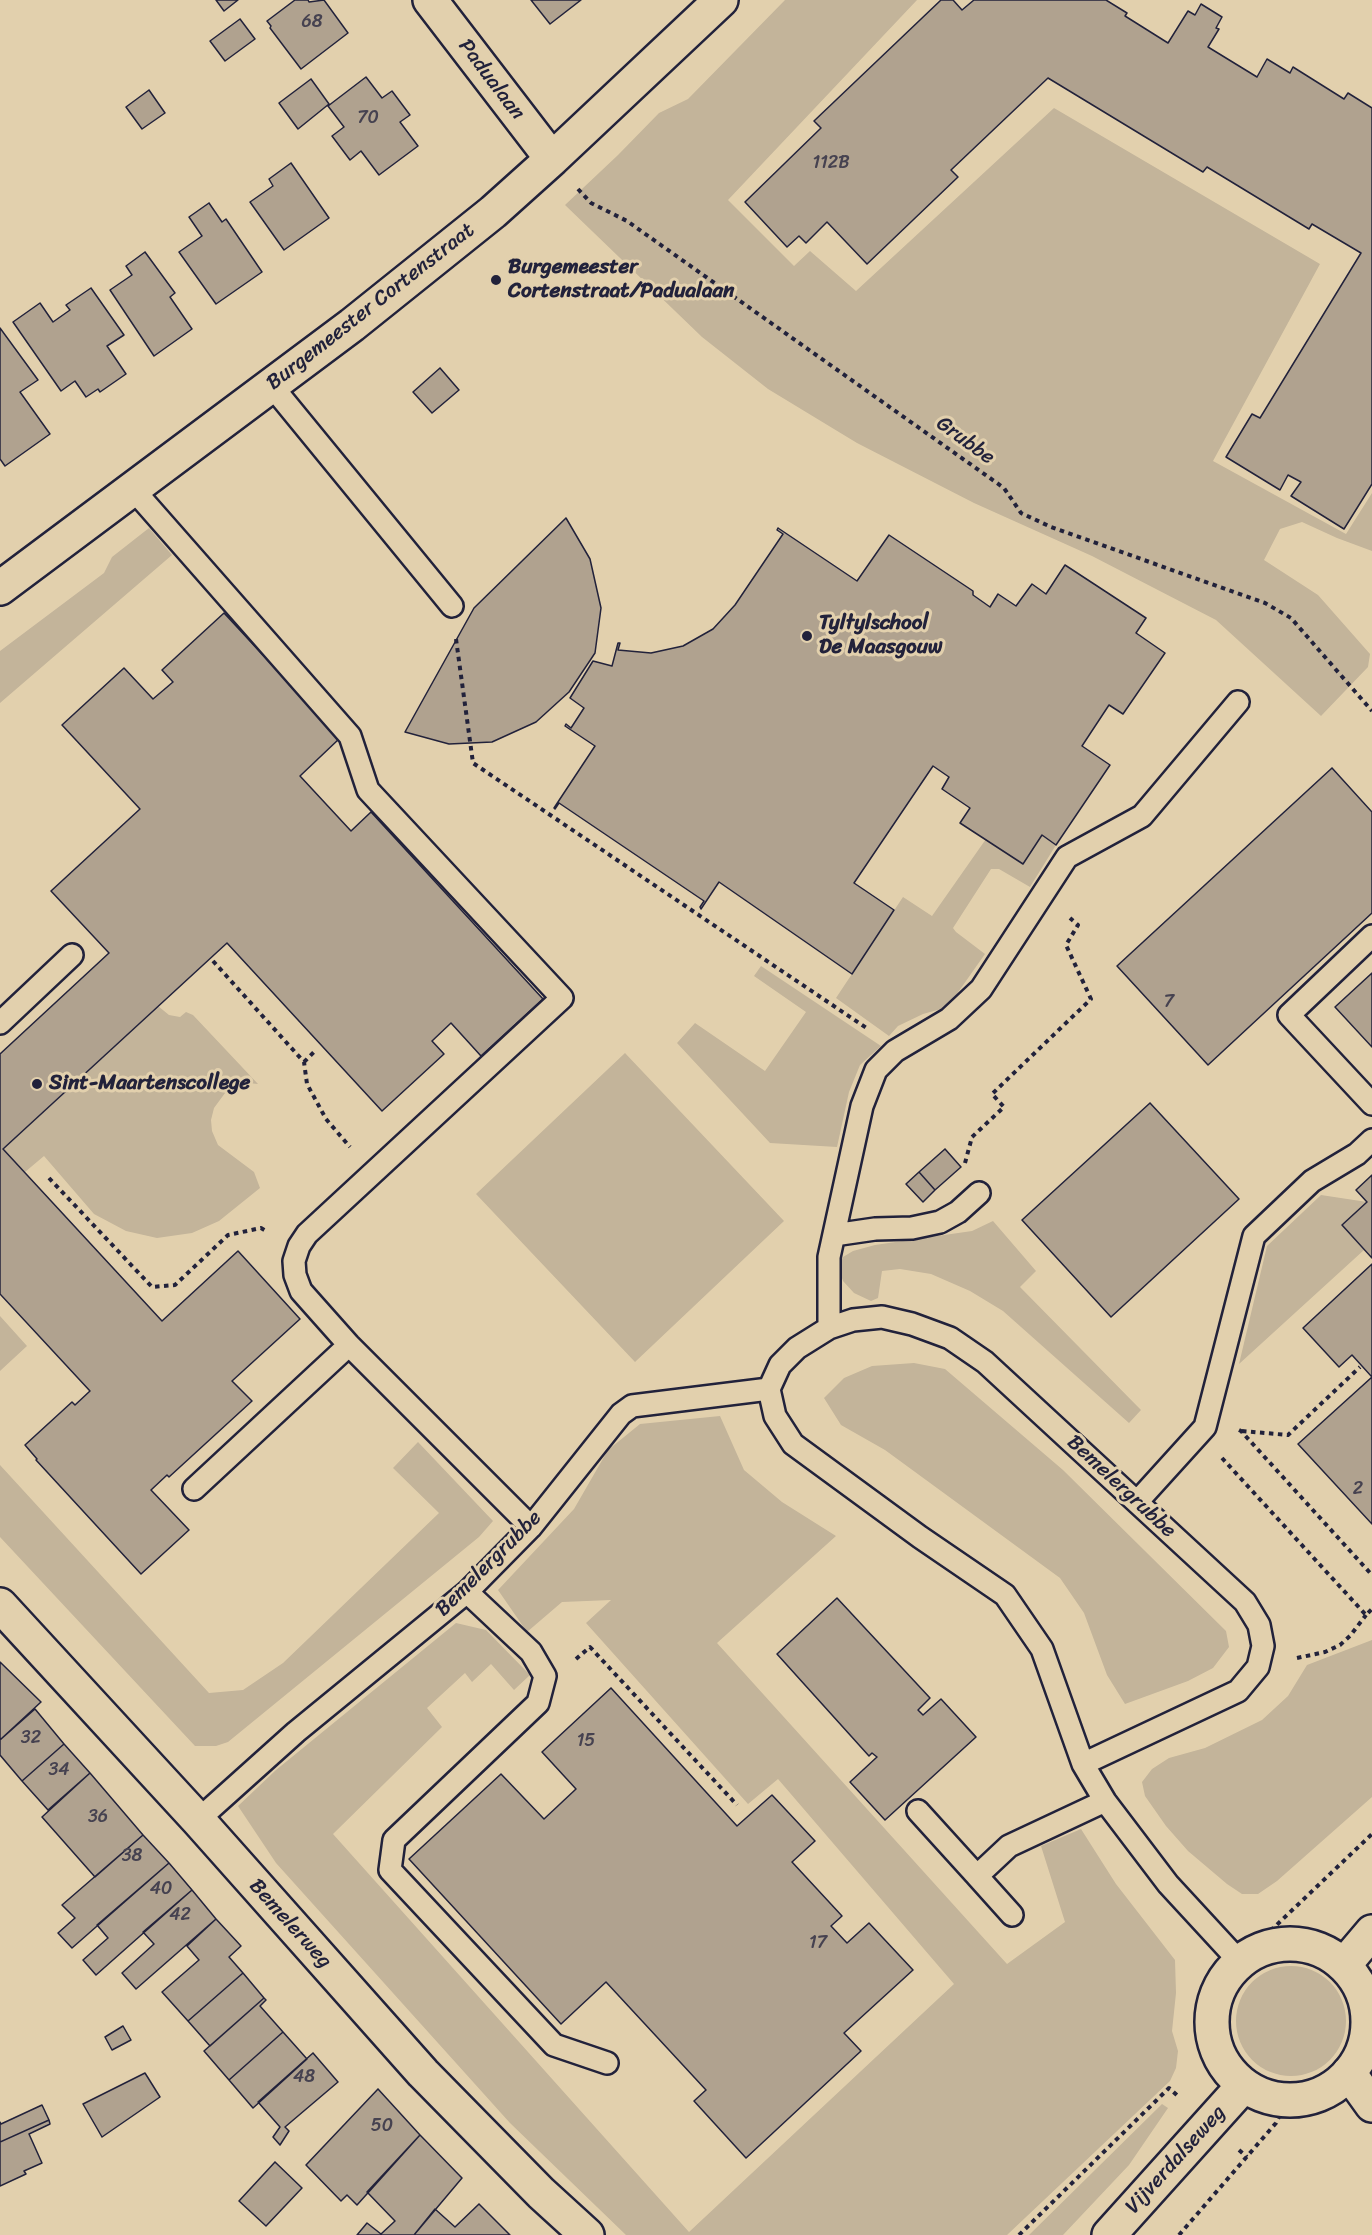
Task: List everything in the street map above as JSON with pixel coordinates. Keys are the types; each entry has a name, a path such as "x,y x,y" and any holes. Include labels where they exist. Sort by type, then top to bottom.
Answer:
{"street":[{"name":"Padualaan","path":"430,0 552,159"},
{"name":"Burgemeester Cortenstraat","path":"0,588 352,325 439,255 552,159 721,0"},
{"name":"Bemelerweg","path":"0,1605 198,1820 423,2073 541,2193 587,2235"},
{"path":"1344,1965 1372,1932"},
{"path":"1278,1944 1303,1944 1327,1953 1344,1965 1362,1991 1367,2007 1368,2024 1363,2048 1349,2073 1328,2090 1300,2100 1287,2101 1275,2100 1244,2085 1232,2075 1225,2066 1212,2034 1212,2016 1218,1988 1228,1972 1239,1961 1259,1949 1278,1944"},
{"path":"1349,2073 1372,2105"},
{"name":"Vijverdalseweg","path":"1109,2235 1244,2085"}],"lane":[{"path":"271,385 452,606"},
{"path":"132,488 350,736 368,790 562,998 307,1234 299,1245 294,1261 295,1275 301,1291 349,1346 531,1527"},
{"path":"829,1328 829,1257 862,1106 876,1070 898,1050 949,1019 981,989 1067,857 1142,816 1238,702"},
{"path":"1372,936 1289,1015 1372,1104"},
{"path":"0,1023 72,955"},
{"path":"1137,1502 1202,1430 1254,1236 1312,1181 1357,1155 1372,1140"},
{"path":"834,1235 875,1229 912,1228 940,1222 958,1212 979,1193"},
{"name":"Bemelergrubbe","path":"198,1820 296,1732 467,1592 531,1527 621,1414 632,1407 769,1389 780,1365 796,1348 829,1328 853,1320 882,1317 912,1324 950,1338 985,1362 1245,1602 1259,1625 1263,1646 1258,1667"},
{"path":"194,1489 349,1346"},
{"path":"769,1389 775,1416 793,1444 920,1537 1005,1595 1042,1649 1083,1764 1105,1801 1167,1884 1239,1961"},
{"path":"467,1592 531,1652 545,1676 538,1703 394,1840 390,1870 554,2045 607,2063"},
{"path":"1083,1764 1238,1691 1258,1667"},
{"path":"976,1876 1009,1846 1105,1801"},
{"path":"918,1811 1012,1915"}],"path":[{"name":"Grubbe","path":"552,159 591,203 627,221 937,439 1004,488 1021,513 1051,527 1265,603 1291,618 1372,711"},
{"path":"452,606 473,763 898,1050"},
{"path":"979,1193 962,1175 972,1137 1004,1107 992,1094 1091,999 1066,945 1078,925 1042,896"},
{"path":"213,961 304,1062 307,1084 326,1119 372,1172"},
{"path":"304,1062 315,1051"},
{"path":"49,1178 152,1287 174,1285 228,1235 261,1228 299,1245"},
{"path":"1202,1430 1288,1435 1360,1366"},
{"path":"1202,1430 1366,1615"},
{"path":"1241,1431 1372,1575"},
{"path":"1258,1667 1325,1652 1340,1645 1372,1609"},
{"path":"545,1676 562,1672 590,1647 737,1805"},
{"path":"1239,1961 1372,1834"},
{"path":"1179,2235 1276,2123 1287,2101"}],"shaded area":[{"path":"785,0 917,0 728,200 794,266 810,251 856,291 1054,108 1320,264 1213,461 1346,534 1372,493 1372,551 1302,522 1280,529 1264,560 1318,595 1370,654 1368,667 1321,716 1216,620 1092,556 974,503 857,443 768,389 702,337 565,205 659,113 688,99"},
{"path":"149,528 172,555 0,703 0,651 104,573 112,557"},
{"path":"1042,835 1056,845 1030,887 999,869 991,869 953,928 985,954 954,998 941,1009 923,1014 898,1026 889,1036 836,998 903,897 932,916 986,839 1022,864"},
{"path":"761,966 881,1046 860,1065 849,1092 837,1147 770,1143 677,1043 695,1023 765,1071 806,1012 754,976"},
{"path":"158,1006 169,1015 180,1017 186,1012 193,1015 258,1084 248,1083 228,1089 214,1108 211,1120 212,1131 218,1145 254,1172 260,1188 219,1221 192,1233 157,1238 126,1231 94,1214 44,1156 25,1172 3,1149"},
{"path":"625,1053 784,1221 635,1362 476,1194"},
{"path":"1321,1195 1367,1202 1342,1225 1364,1250 1239,1364 1267,1246"},
{"path":"993,1221 1036,1271 1020,1287 1141,1410 1129,1423 1003,1311 970,1291 931,1274 900,1269 882,1271 878,1298 871,1301 854,1293 843,1281 838,1266 843,1257 853,1251 875,1245 972,1231"},
{"path":"0,1316 27,1346 0,1371"},
{"path":"914,1363 945,1369 1063,1470 1226,1631 1229,1647 1213,1668 1188,1681 1125,1704 1107,1675 1084,1613 1060,1578 885,1450 841,1425 824,1398 844,1378 872,1366"},
{"path":"720,1416 744,1470 782,1502 836,1536 717,1643 1007,1964 1065,1922 1041,1846 1081,1829 1116,1884 1175,1960 1176,1993 1172,2031 1178,2051 1176,2068 1170,2081 1007,2235 626,2235 510,2123 276,1863 238,1806 276,1770 456,1623 486,1630 530,1675 514,1690 491,1664 472,1682 465,1673 427,1708 442,1727 333,1834 689,2232 954,1984 778,1779 748,1804 586,1623 611,1600 562,1602 527,1632 498,1590 574,1509 608,1450 640,1424"},
{"path":"418,1442 493,1521 479,1537 228,1742 216,1746 195,1746 0,1537 0,1465 209,1693 243,1690 283,1663 439,1513 393,1468"},
{"path":"1372,1640 1372,1797 1277,1881 1258,1894 1242,1894 1188,1851 1166,1826 1145,1796 1142,1782 1152,1769 1169,1758 1205,1748 1262,1720 1288,1696 1307,1665"},
{"path":"1291,1966 1312,1970 1330,1982 1342,2000 1346,2021 1342,2042 1330,2060 1312,2072 1291,2076 1270,2072 1252,2060 1240,2042 1236,2021 1240,2000 1252,1982 1270,1970"},
{"path":"1162,2104 1168,2108 1129,2165 1063,2235 1029,2235"}],"building":[{"path":"216,0 238,0 224,11"},
{"path":"295,0 308,0 309,2 324,0 348,33 301,69 267,21"},
{"path":"531,0 581,0 550,24"},
{"path":"941,0 953,0 962,10 974,0 1106,0 1127,13 1125,16 1168,43 1188,11 1195,15 1201,4 1222,17 1216,28 1219,29 1208,47 1257,77 1267,59 1290,73 1293,67 1344,99 1348,93 1372,108 1372,484 1344,529 1291,496 1301,482 1288,475 1280,490 1226,457 1252,414 1260,418 1361,253 1312,224 1309,229 1207,167 1203,172 1048,78 951,170 958,177 867,264 827,222 806,243 799,236 787,247 745,202 821,128 814,121"},
{"path":"240,19 255,39 225,61 210,41"},
{"path":"366,77 382,98 392,91 410,115 400,122 418,146 379,175 361,151 350,160 332,136 344,127 328,106"},
{"path":"311,79 329,104 298,129 279,103"},
{"path":"149,90 165,113 142,129 126,107"},
{"path":"291,163 329,218 284,250 250,202 273,186 269,179"},
{"path":"209,203 222,222 226,219 262,272 216,304 179,252 202,236 189,217"},
{"path":"145,252 175,293 170,297 192,329 154,356 110,290 132,275 126,266"},
{"path":"91,288 124,335 107,346 126,374 100,392 98,389 86,397 75,381 61,391 13,322 40,303 53,322 70,310 66,305"},
{"path":"0,328 38,380 20,392 50,434 5,466 0,459"},
{"path":"440,368 459,390 432,413 413,392"},
{"path":"566,518 590,559 601,608 595,653 569,692 536,722 492,742 449,744 405,732 474,608"},
{"path":"778,528 857,581 889,535 973,591 973,595 990,607 998,594 1016,606 1032,584 1046,594 1065,565 1146,618 1136,633 1165,653 1123,714 1109,705 1082,746 1110,765 1056,845 1042,835 1023,864 960,823 970,808 942,789 949,777 933,766 854,883 894,910 852,974 719,882 701,909 704,901 559,803 554,808 595,746 565,726 566,724 571,728 584,708 570,698 593,661 612,666 618,643 620,643 618,650 651,653 683,646 713,629 735,605 783,534 777,530"},
{"name":"Sint-Maartenscollege","path":"224,613 340,738 300,776 351,831 371,812 543,999 481,1056 451,1023 432,1041 444,1054 382,1111 227,943 3,1149 162,1321 238,1251 300,1319 232,1381 252,1401 169,1477 167,1475 151,1490 189,1530 141,1574 36,1460 25,1445 72,1402 75,1405 90,1391 0,1294 0,1054 109,953 51,891 140,809 62,725 124,668 153,699 173,682 162,670"},
{"path":"1332,768 1372,812 1372,913 1208,1065 1117,966"},
{"path":"1372,973 1372,1047 1335,1007"},
{"path":"1150,1103 1239,1199 1111,1317 1022,1220"},
{"path":"945,1149 961,1167 935,1190 919,1172"},
{"path":"919,1172 935,1190 923,1202 906,1184"},
{"path":"1372,1175 1372,1258 1342,1225 1367,1202 1356,1190"},
{"path":"1372,1264 1372,1377 1352,1355 1339,1367 1303,1328"},
{"path":"1372,1377 1372,1524 1298,1444"},
{"path":"837,1598 930,1698 918,1710 923,1715 941,1699 976,1737 885,1820 850,1782 877,1757 872,1753 869,1756 777,1654"},
{"path":"0,1662 41,1702 1,1739 0,1738"},
{"path":"611,1688 737,1826 772,1795 815,1841 792,1862 842,1916 831,1926 847,1943 869,1923 913,1970 844,2033 861,2051 746,2158 694,2101 706,2090 606,1982 561,2024 409,1859 501,1774 544,1819 576,1789 542,1752"},
{"path":"35,1709 64,1744 22,1781 0,1755 0,1740"},
{"path":"64,1744 90,1773 48,1810 22,1781"},
{"path":"90,1773 143,1835 95,1877 42,1817"},
{"path":"143,1835 169,1863 72,1948 58,1933 75,1918 62,1905"},
{"path":"169,1863 192,1890 96,1975 83,1960 108,1938 97,1925"},
{"path":"192,1890 216,1919 136,1989 122,1973 154,1944 143,1932"},
{"path":"216,1919 241,1946 229,1957 243,1973 188,2021 162,1992 199,1960 187,1946"},
{"path":"243,1973 264,1998 210,2046 188,2021"},
{"path":"264,1998 266,2000 260,2006 283,2032 229,2080 204,2051"},
{"path":"123,2026 131,2040 112,2050 105,2037"},
{"path":"283,2032 307,2059 253,2108 229,2080"},
{"path":"313,2053 338,2082 285,2127 289,2131 280,2145 273,2137 280,2127 258,2102"},
{"path":"145,2073 160,2097 102,2137 83,2104"},
{"path":"378,2089 420,2135 357,2205 347,2195 341,2201 306,2165"},
{"path":"42,2105 49,2120 0,2142 0,2122 1,2124"},
{"path":"49,2120 50,2124 29,2134 42,2163 24,2171 26,2174 0,2186 0,2142"},
{"path":"420,2135 462,2178 414,2235 357,2235 367,2223 381,2234 395,2221 367,2192"},
{"path":"275,2162 302,2188 266,2226 239,2201"},
{"path":"479,2204 510,2235 414,2235 435,2209 455,2227"}],"place":[{"name":"Burgemeester Cortenstraat/Padualaan","path":"496,280"},
{"name":"Tyltylschool De Maasgouw","path":"807,636"},
{"name":"Sint-Maartenscollege","path":"37,1084"}]}
